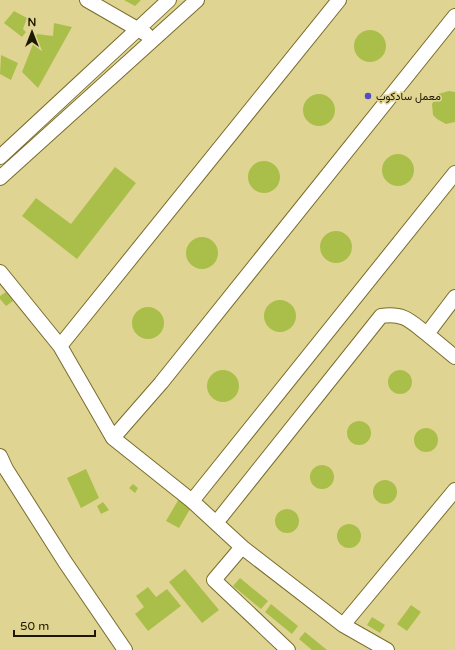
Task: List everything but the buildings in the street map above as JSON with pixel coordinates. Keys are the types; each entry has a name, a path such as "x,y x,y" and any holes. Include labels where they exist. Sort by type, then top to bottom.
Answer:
{"street":[{"path":"87,0 139,29 153,39"},
{"path":"0,157 169,0"},
{"path":"0,178 197,0"},
{"path":"60,346 339,0"},
{"path":"113,438 161,383 455,16"},
{"path":"34,126 44,137"},
{"path":"192,501 455,173"},
{"path":"0,272 60,346 113,438 192,501 242,547 343,625 387,650"},
{"path":"427,334 455,297"},
{"path":"216,523 381,316 395,314 408,319 455,357"},
{"path":"0,456 6,469 65,562 125,650"},
{"path":"343,625 455,490"},
{"path":"242,547 214,580 288,650"}],"place":[{"name":"معمل سادكوب","path":"368,96"}]}
